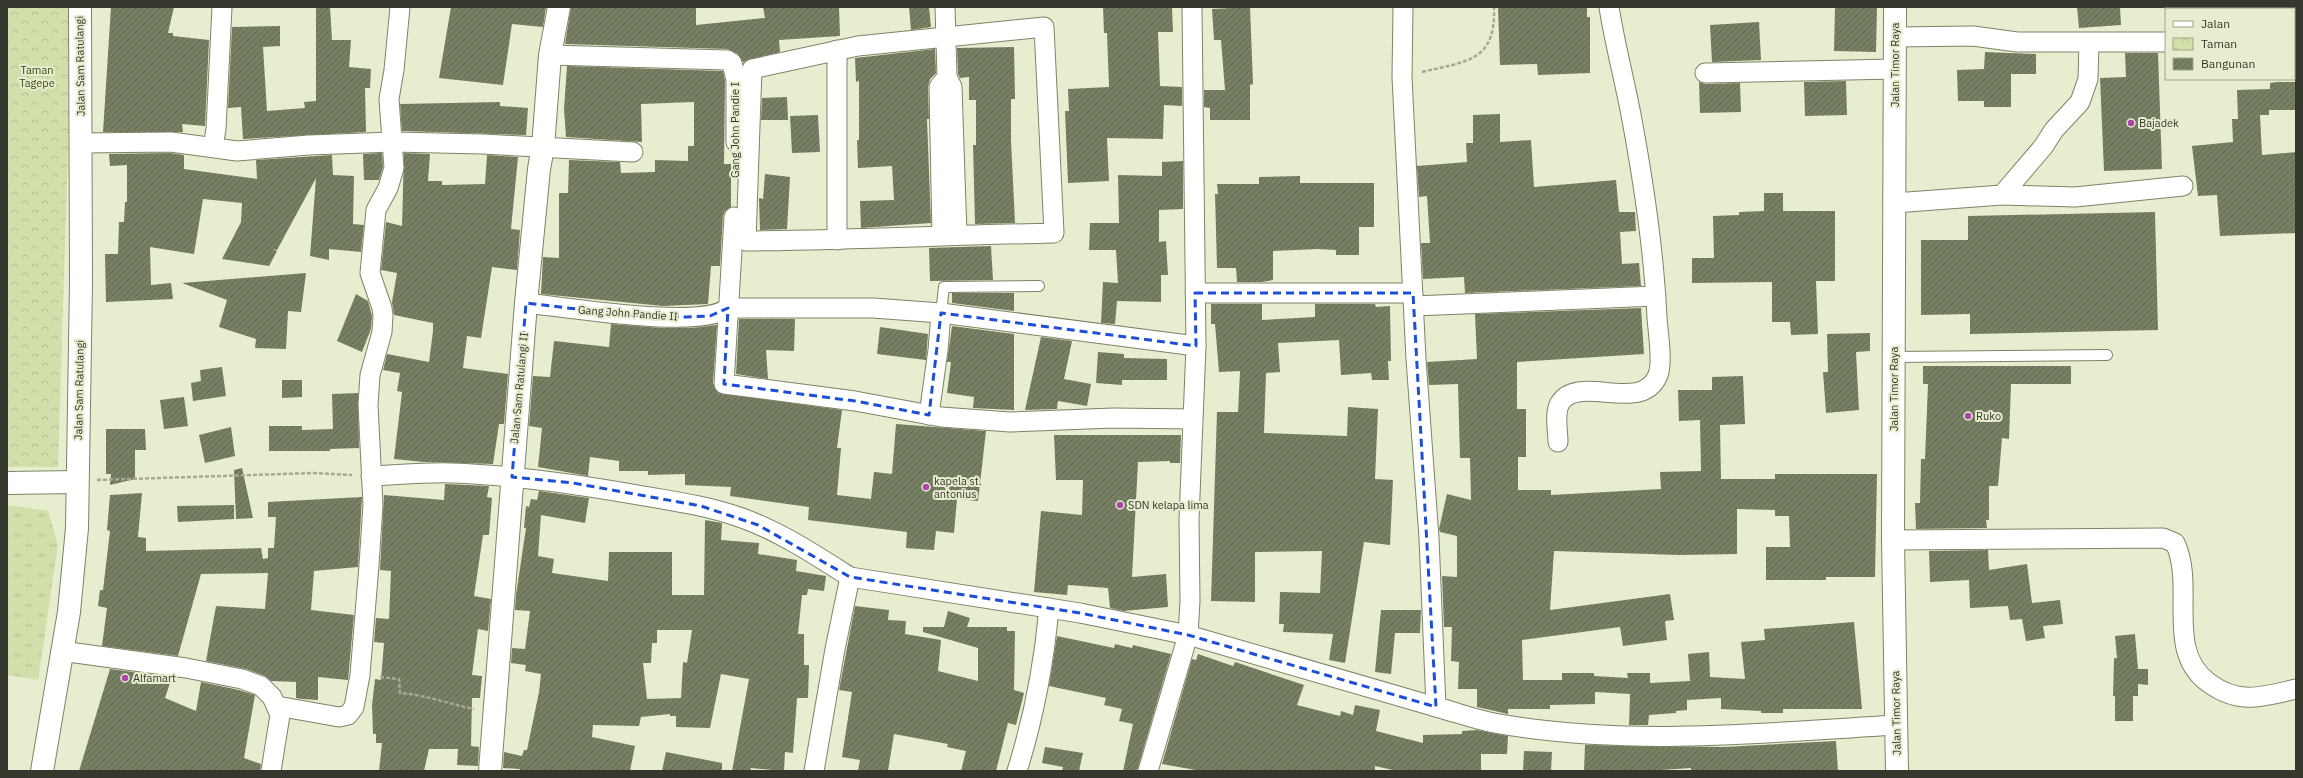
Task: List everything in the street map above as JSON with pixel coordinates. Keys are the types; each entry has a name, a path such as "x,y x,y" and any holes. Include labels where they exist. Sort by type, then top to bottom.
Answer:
{"main road":[{"name":"Jalan Sam Ratulangi","path":"42,771 75,561 81,290 80,7"},
{"name":"Jalan Sam Ratulangi II","path":"490,771 526,303 539,170 543,147 550,55 560,7"},
{"name":"Jalan Timor Raya","path":"1895,7 1894,540 1897,771"},
{"path":"7,483 76,482"}],"street":[{"path":"213,147 216,129 222,7"},
{"path":"277,706 339,718 348,715 354,707 360,675 370,565 373,505 368,397 370,375 382,332 383,316 382,308 370,273 373,226 376,210 392,179 394,168 393,142 389,116 389,99 394,70 400,7"},
{"path":"945,7 947,78 939,87 950,235"},
{"path":"1148,771 1188,635 1192,418 1196,346 1192,7"},
{"path":"1404,7 1402,77 1429,538 1436,707"},
{"path":"1558,442 1558,414 1560,403 1569,395 1582,392 1637,393 1648,389 1658,373 1656,296 1640,164 1609,7"},
{"path":"1044,27 1054,234 950,235 837,240 746,241 752,69 858,46 946,36 1044,27"},
{"path":"1895,37 1973,36 2017,42 2165,42"},
{"path":"2002,195 2043,147 2054,130 2080,102 2088,79 2089,43"},
{"path":"837,50 837,240"},
{"name":"Gang John Pandie I","path":"550,55 708,59 727,60 732,63 736,80 737,120 734,214 728,308"},
{"path":"1705,73 1895,69"},
{"path":"81,143 171,142 237,151 309,145 393,142 543,147 633,152"},
{"path":"1894,203 2002,195 2075,198 2183,186"},
{"path":"1195,293 1414,299 1656,296"},
{"name":"Gang John Pandie II","path":"526,303 627,314 687,317 710,316 719,314 728,308"},
{"path":"1192,418 1114,418 1010,422 929,415 855,401 724,384 728,308 873,308 941,313 1196,346"},
{"path":"929,415 938,350 941,313"},
{"path":"371,476 451,473 512,477 573,483 701,506 736,516 789,541 850,577 1049,608 1188,635 1436,707 1492,722 1516,726 1582,734 1692,737 1896,725"},
{"path":"1894,540 2163,538 2175,543 2180,553 2184,592 2185,650 2192,665 2203,680 2219,691 2233,697 2256,698 2296,689"},
{"path":"814,771 835,649 850,577"},
{"path":"1017,771 1030,730 1039,688 1049,608"},
{"path":"61,652 186,668 242,679 260,686 277,706 280,715 280,724 271,771"}],"lane":[{"path":"941,313 944,287 1039,286"},
{"path":"1894,357 2107,355"}],"path":[{"path":"1402,77 1476,57 1487,46 1492,33 1494,27 1494,7"},
{"path":"76,482 140,477 307,473 371,476"},
{"path":"399,679 400,693 436,698 449,704 494,714"}],"highlighted area":[{"path":"1195,293 1413,293 1436,707 1188,635 1080,613 850,577 758,525 701,506 573,483 512,477 526,303 627,315 687,317 710,316 728,308 724,384 855,401 929,415 941,313 1196,346"}],"green space":[{"name":"Taman Tagepe","path":"7,7 68,7 68,149 58,467 7,467"},
{"path":"7,505 48,511 58,545 38,680 7,675"}],"building":[{"path":"111,7 174,7 168,33 173,33 173,36 209,40 205,126 182,124 183,132 103,132"},
{"path":"316,7 330,7 332,40 351,40 349,67 371,69 370,88 365,88 366,132 243,139 241,107 228,108 232,27 280,26 280,46 263,47 267,111 305,108 304,102 316,101"},
{"path":"451,7 546,7 543,27 512,24 503,85 439,78"},
{"path":"571,7 696,7 696,25 765,18 763,7 839,7 840,36 779,40 780,52 743,62 738,54 727,49 565,44"},
{"path":"909,7 929,7 931,27 911,30"},
{"path":"1103,7 1172,7 1173,32 1158,32 1160,86 1182,87 1182,106 1164,105 1163,139 1107,138 1109,181 1068,183 1065,111 1069,111 1068,89 1109,87 1107,33 1104,33"},
{"path":"1250,7 1253,84 1250,85 1250,120 1210,120 1210,108 1204,107 1204,90 1225,90 1221,40 1214,40 1212,9"},
{"path":"1498,7 1587,7 1587,17 1590,17 1590,73 1538,75 1537,64 1500,65"},
{"path":"1835,7 1877,7 1876,52 1834,51"},
{"path":"2077,7 2120,7 2121,25 2079,28"},
{"path":"1759,22 1761,60 1712,62 1710,25"},
{"path":"1014,47 1015,99 1011,99 1011,141 1015,223 975,224 973,145 976,145 976,100 969,100 969,77 960,78 958,74 957,48"},
{"path":"935,49 936,73 930,79 928,87 929,119 927,119 931,223 861,228 860,201 894,200 892,166 858,168 857,140 859,140 859,81 856,82 855,58"},
{"path":"1985,52 2036,54 2036,74 2011,74 2011,107 1984,107 1984,101 1958,101 1957,70 1984,69"},
{"name":"Bajadek","path":"2125,53 2158,53 2162,169 2104,171 2100,78 2126,77"},
{"path":"567,66 723,71 725,81 724,164 731,164 731,207 725,211 723,216 720,266 711,266 708,304 663,306 541,294 543,257 559,258 559,193 568,193 569,160 620,162 621,173 655,172 655,160 688,161 688,146 694,146 694,102 641,104 642,142 566,137 564,109"},
{"path":"1846,81 1847,115 1805,116 1804,82"},
{"path":"1699,82 1705,84 1740,83 1741,112 1700,113"},
{"path":"2296,82 2296,110 2269,110 2269,115 2260,115 2262,155 2296,152 2296,233 2220,236 2217,195 2198,196 2192,146 2233,142 2232,119 2238,119 2237,90 2270,89 2270,83"},
{"path":"787,97 788,120 761,120 762,98"},
{"path":"500,102 500,106 528,108 526,135 402,131 400,104"},
{"path":"1500,114 1500,142 1531,140 1534,187 1616,180 1619,212 1635,212 1636,231 1620,232 1622,264 1639,263 1641,286 1465,293 1464,277 1423,279 1421,243 1430,243 1427,196 1419,197 1417,166 1467,162 1466,143 1473,143 1473,115"},
{"path":"818,115 820,152 792,153 790,116"},
{"path":"170,153 184,155 184,169 257,179 256,160 332,155 333,175 354,176 353,224 364,225 361,252 329,249 329,260 310,256 316,178 277,250 272,249 277,251 269,266 222,259 241,222 242,203 203,199 194,254 150,247 151,285 171,283 173,299 106,302 105,254 118,254 119,222 124,222 125,202 127,202 127,165 110,166 109,154"},
{"path":"382,153 383,167 379,180 364,180 363,154"},
{"path":"404,153 430,154 428,181 442,181 442,185 485,184 487,155 518,157 511,229 520,230 517,270 492,267 481,338 467,336 463,368 508,374 504,424 499,424 493,464 424,462 394,459 402,392 397,391 400,373 383,370 387,354 429,362 433,331 433,323 394,315 392,302 397,273 381,270 386,222 402,226"},
{"path":"1183,161 1183,209 1159,210 1159,242 1166,241 1168,275 1161,275 1161,302 1117,301 1115,324 1101,323 1103,282 1118,283 1116,250 1089,250 1090,223 1119,223 1118,175 1162,176 1162,162"},
{"path":"765,174 790,177 787,229 760,230 759,198 763,199"},
{"path":"1300,176 1300,183 1374,183 1374,227 1359,227 1359,255 1336,255 1336,250 1318,249 1273,251 1273,280 1262,282 1237,282 1236,268 1217,268 1215,194 1218,194 1217,184 1259,184 1259,177"},
{"path":"1764,193 1783,193 1783,211 1835,211 1835,281 1816,281 1818,334 1791,335 1790,322 1772,322 1772,282 1692,283 1692,258 1714,258 1713,216 1739,215 1739,212 1764,211"},
{"path":"2155,212 2158,330 1970,334 1970,314 1921,315 1921,240 1968,240 1968,216"},
{"path":"991,246 993,280 930,281 929,248"},
{"path":"306,273 301,312 288,311 286,349 255,348 256,339 219,327 227,300 182,283"},
{"path":"952,293 1014,293 1014,311 952,303"},
{"path":"356,294 368,301 372,316 371,329 362,352 337,341"},
{"path":"1211,304 1262,304 1262,320 1315,317 1315,304 1375,304 1376,307 1390,306 1391,361 1388,361 1389,380 1372,380 1371,373 1341,375 1339,340 1278,343 1280,372 1266,373 1264,433 1347,436 1348,407 1378,409 1375,479 1393,480 1390,545 1364,542 1345,663 1329,660 1333,634 1283,632 1284,624 1279,624 1280,592 1320,593 1322,551 1255,552 1255,602 1211,601 1217,412 1238,412 1240,371 1219,372 1215,324 1211,324"},
{"path":"1641,308 1644,354 1517,362 1517,409 1526,409 1526,457 1518,457 1518,490 1551,490 1551,495 1661,489 1660,472 1701,471 1700,420 1679,421 1678,390 1712,390 1712,377 1743,376 1745,424 1720,425 1721,479 1775,479 1775,474 1877,474 1875,577 1826,577 1826,580 1766,580 1766,547 1790,547 1789,516 1775,516 1775,510 1737,509 1737,554 1679,555 1554,551 1550,610 1670,594 1674,620 1665,621 1667,640 1623,646 1620,627 1522,640 1523,680 1562,680 1562,673 1594,673 1594,676 1628,678 1627,673 1650,673 1650,683 1690,681 1688,654 1709,652 1710,677 1745,679 1741,642 1765,640 1764,629 1854,622 1862,709 1783,709 1783,713 1761,713 1761,711 1721,709 1721,698 1687,700 1687,710 1676,711 1676,713 1649,715 1648,725 1629,725 1630,694 1595,692 1595,704 1550,705 1550,709 1508,709 1508,714 1477,707 1477,689 1458,689 1459,662 1451,661 1452,627 1444,627 1442,576 1457,577 1457,536 1440,532 1439,529 1447,494 1471,500 1470,458 1460,458 1458,384 1429,385 1427,362 1477,359 1475,314"},
{"path":"739,319 795,319 794,351 766,350 768,379 736,374"},
{"path":"611,324 662,328 692,328 717,325 713,383 718,393 842,410 837,448 841,448 837,495 871,499 874,472 892,474 896,424 986,431 978,501 957,499 954,533 936,531 934,550 906,548 907,532 808,520 809,507 730,496 731,487 685,485 685,474 648,475 648,471 619,471 619,461 590,457 588,476 538,467 542,428 529,426 533,376 550,377 554,341 609,347"},
{"path":"952,326 1014,334 1014,410 973,408 974,397 947,393 951,362 947,362"},
{"path":"880,327 928,334 926,360 877,354"},
{"path":"1870,333 1870,351 1856,352 1859,410 1826,413 1823,372 1828,372 1827,334"},
{"path":"1041,337 1072,341 1064,379 1091,384 1087,406 1058,401 1057,409 1025,410"},
{"path":"1098,352 1124,354 1124,358 1167,359 1167,380 1122,380 1122,385 1096,383"},
{"path":"1923,366 2071,366 2071,384 2011,384 2009,439 2002,438 1998,486 1989,486 1989,520 1986,520 1987,528 1916,529 1915,503 1920,503 1921,459 1925,459 1928,384 1923,384"},
{"path":"222,367 226,396 193,401 191,383 201,381 200,370"},
{"path":"282,380 302,380 302,397 282,398"},
{"path":"358,393 359,448 330,449 330,451 269,451 269,426 302,426 302,430 333,429 332,394"},
{"path":"184,397 188,426 164,429 160,400"},
{"path":"231,427 235,456 205,463 199,435"},
{"path":"106,429 145,429 146,450 135,450 135,479 110,485 111,474 106,474"},
{"path":"1054,435 1181,435 1180,463 1170,463 1170,461 1138,462 1132,577 1166,574 1168,607 1123,611 1110,608 1108,588 1068,585 1067,595 1034,592 1041,511 1082,515 1083,480 1056,480"},
{"path":"242,468 253,518 236,519 234,470"},
{"path":"445,484 489,486 487,497 492,498 489,535 483,535 474,596 491,599 488,631 478,629 472,675 482,676 480,698 472,698 471,746 479,747 478,766 457,765 458,749 429,749 424,771 379,771 382,743 376,743 376,734 373,734 372,705 375,679 381,680 384,643 374,642 376,618 389,619 391,571 380,570 384,495 444,500"},
{"path":"539,491 589,498 585,523 541,515 538,556 554,559 552,573 608,581 609,552 672,552 672,595 704,595 705,520 722,523 721,540 759,543 758,554 797,560 796,571 826,576 824,591 808,589 807,595 802,595 798,634 804,634 804,665 809,665 808,698 797,698 793,753 785,752 784,771 751,768 750,771 732,771 749,679 721,674 710,728 676,727 676,716 670,716 670,714 641,717 639,726 593,725 592,737 635,746 630,771 519,771 520,769 503,768 504,752 522,756 524,750 527,750 539,692 541,674 525,671 526,665 511,663 512,648 525,649 530,611 515,610 516,595 526,528 524,528 526,506 529,507 531,499 537,500","holes":["657,630 692,630 687,663 683,662 681,698 647,699 643,663 651,663 652,643 657,643"]},
{"path":"142,493 138,537 146,538 146,551 261,548 263,559 268,558 268,548 274,548 276,517 268,517 268,502 362,497 358,567 314,571 311,610 354,615 348,680 318,677 318,700 302,699 296,698 296,682 271,681 265,676 246,669 206,661 216,606 265,609 268,573 201,574 178,656 102,646 107,608 98,606 100,590 103,590 110,531 107,530 110,495"},
{"path":"234,505 234,519 178,522 177,506"},
{"path":"1988,550 1989,570 2027,564 2032,603 2060,600 2063,624 2043,626 2045,638 2026,641 2022,619 2010,620 2008,606 1970,608 1969,580 1930,582 1929,551"},
{"path":"855,606 889,610 888,620 906,621 905,634 941,640 938,671 978,681 978,648 923,632 923,627 944,627 948,611 970,618 967,627 1007,627 1007,631 1015,631 1014,690 1024,693 1016,725 1008,723 996,771 961,771 966,751 947,747 948,744 894,734 888,771 858,771 860,760 842,757 852,692 839,690"},
{"path":"1381,610 1421,610 1420,633 1395,633 1391,674 1375,672"},
{"path":"2135,634 2138,669 2148,669 2148,685 2138,684 2138,696 2133,696 2133,721 2115,721 2115,696 2113,696 2114,658 2117,658 2115,636"},
{"path":"1057,636 1114,648 1115,644 1132,648 1133,645 1171,654 1137,771 1123,771 1133,724 1119,721 1122,709 1104,705 1106,698 1049,686"},
{"path":"1198,654 1233,666 1235,662 1304,685 1297,705 1340,716 1341,711 1353,715 1355,705 1380,710 1376,731 1423,743 1423,735 1462,734 1462,731 1477,730 1508,736 1507,754 1481,754 1481,771 1397,771 1375,766 1375,771 1201,771 1162,764 1192,659 1196,660"},
{"path":"110,669 172,677 165,698 196,711 201,682 255,695 244,758 261,764 260,771 79,771"},
{"path":"1836,741 1838,771 1691,771 1691,768 1646,771 1584,771 1585,745 1724,747"},
{"path":"1045,747 1083,753 1079,771 1062,771 1063,767 1042,763"},
{"path":"1524,751 1552,752 1551,771 1523,771"},
{"path":"666,752 722,763 722,771 662,771"}],"place":[{"name":"Bajadek","path":"2131,123"},
{"name":"Ruko","path":"1968,416"},
{"name":"kapela st. antonius","path":"926,487"},
{"name":"SDN kelapa lima","path":"1120,505"},
{"name":"Alfamart","path":"125,678"}]}
